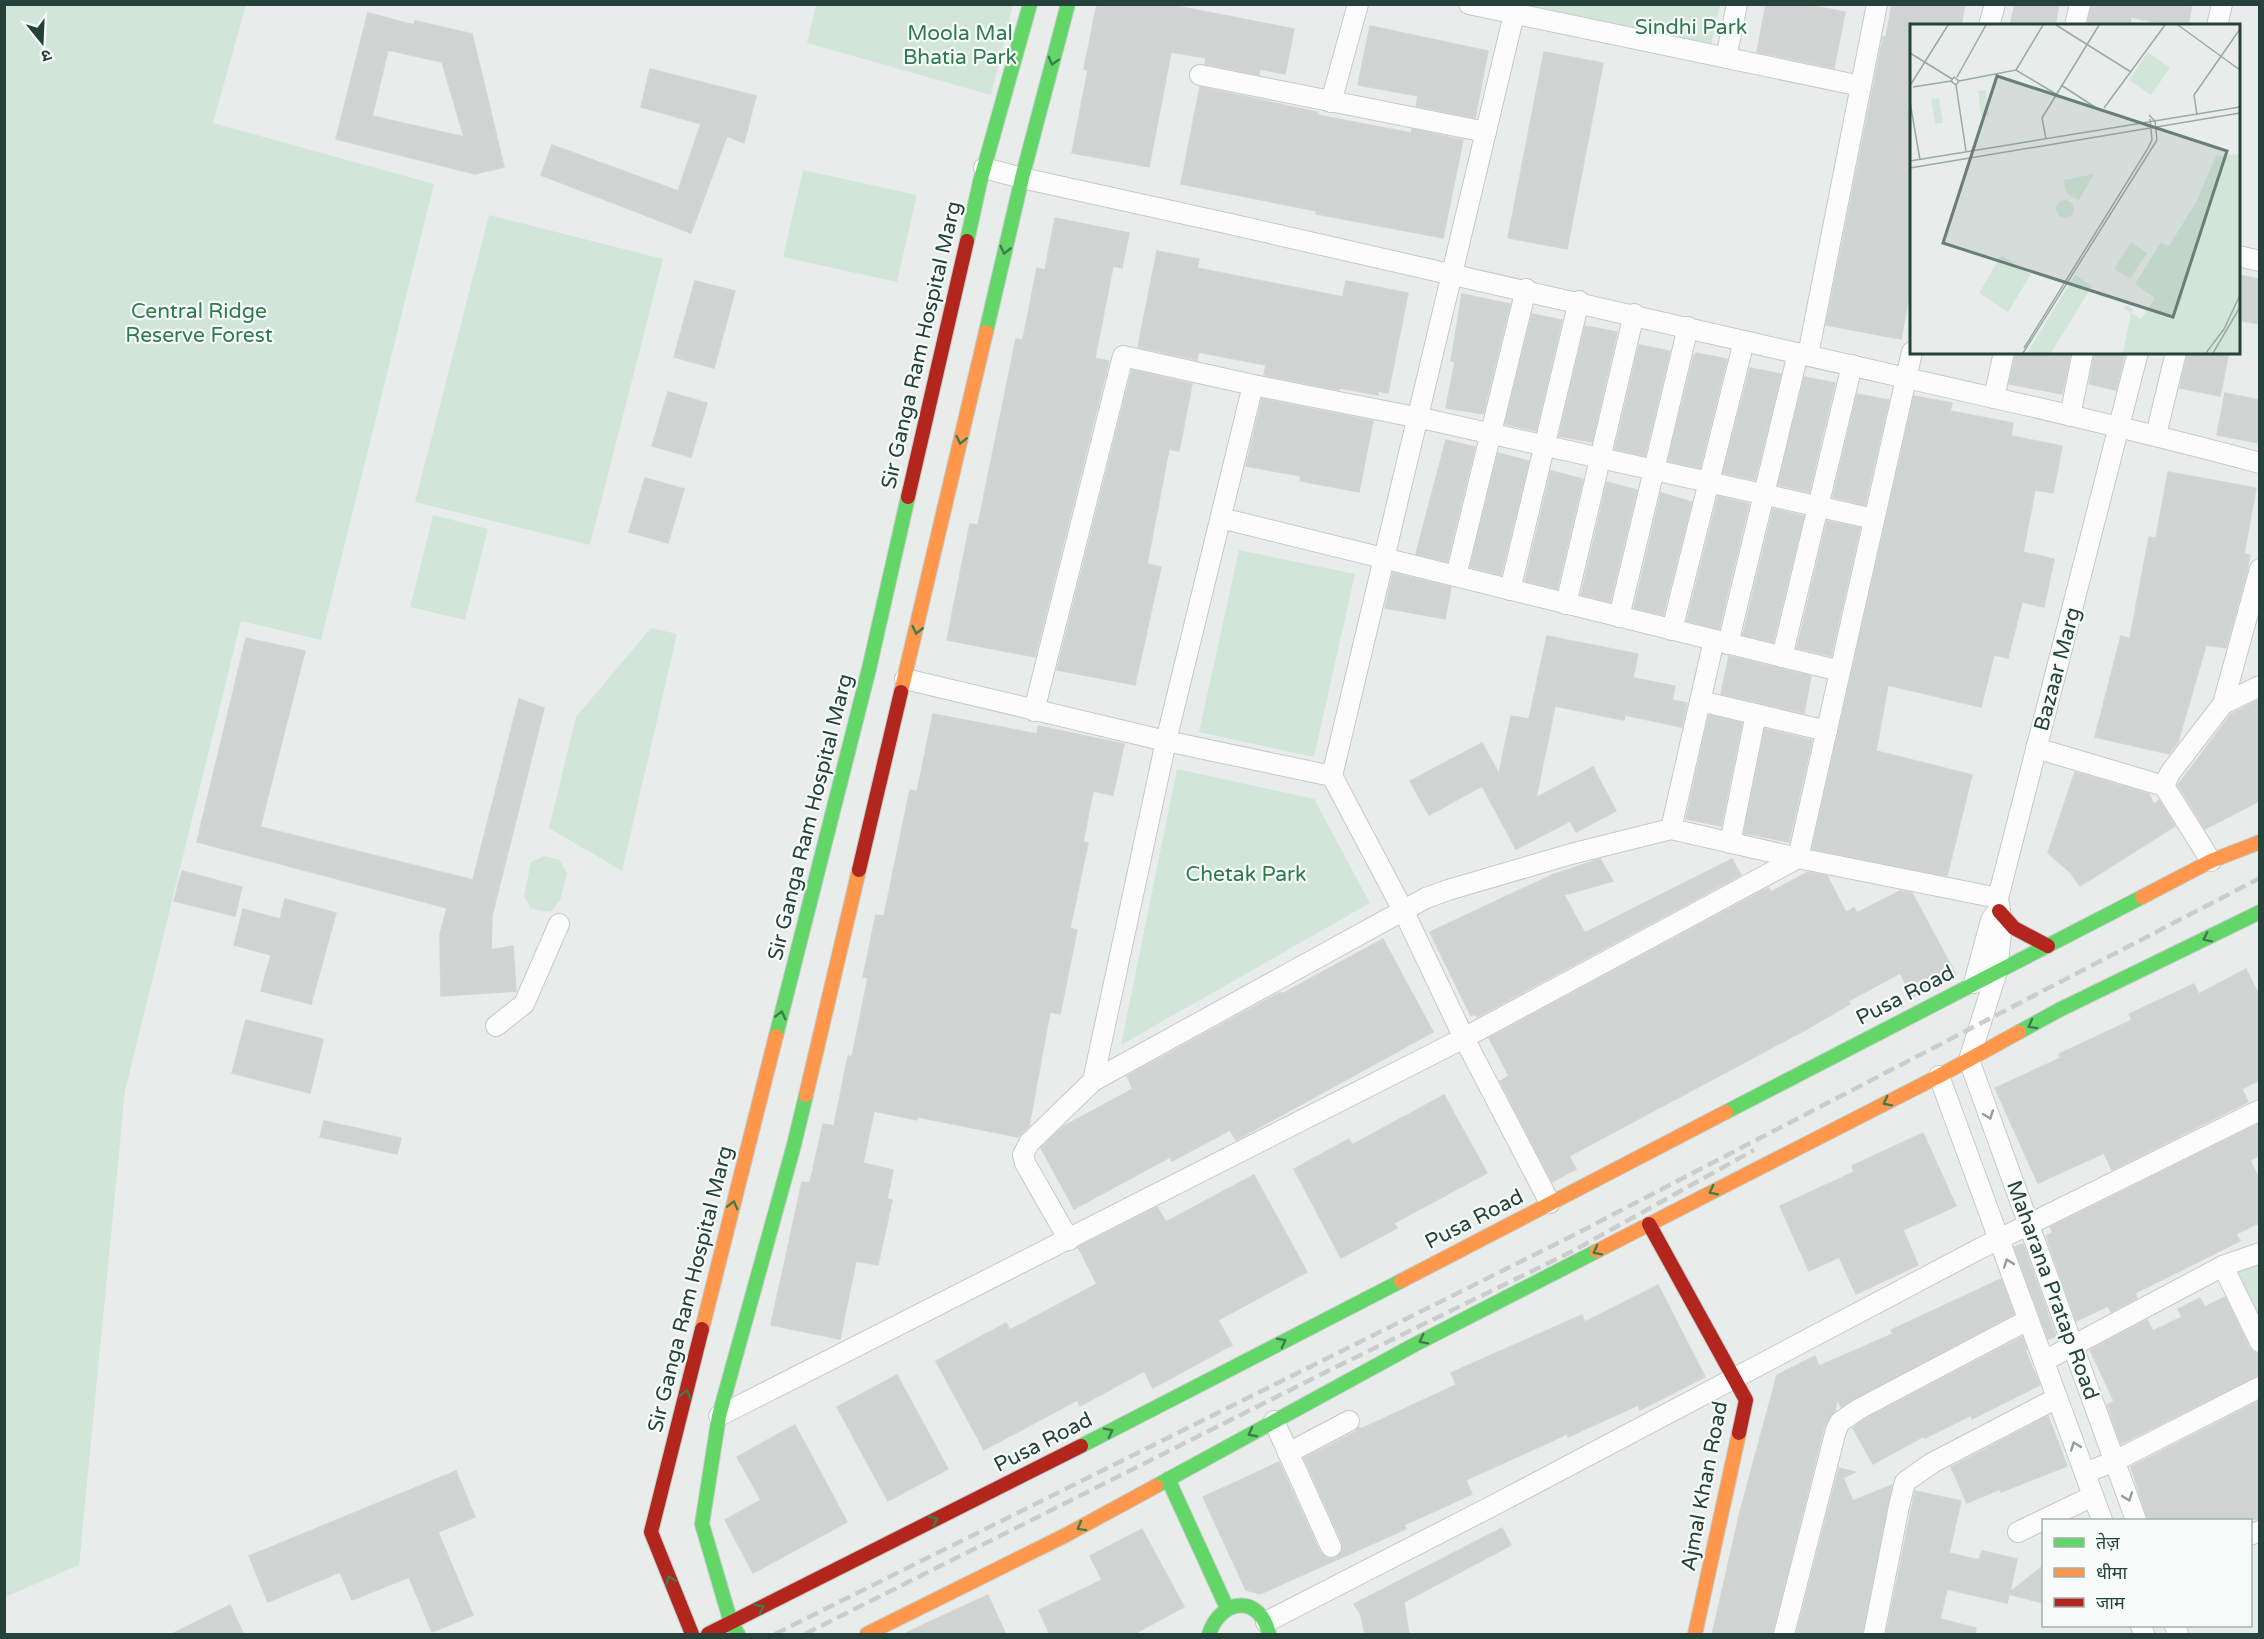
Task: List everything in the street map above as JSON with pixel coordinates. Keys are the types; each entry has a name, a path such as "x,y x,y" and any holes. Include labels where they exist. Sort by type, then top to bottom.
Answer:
{"street":[{"name":"Sir Ganga Ram Hospital Marg","path":"735,1629 702,1524 719,1416 794,1144 984,168 1030,4"},
{"name":"Sir Ganga Ram Hospital Marg","path":"693,1635 651,1532 1068,4"},
{"path":"1331,102 1358,4"},
{"path":"1469,4 1861,86"},
{"path":"1726,58 1737,4"},
{"path":"1671,829 1700,701 1721,642 1803,354 1877,4"},
{"path":"1990,24 1995,4"},
{"path":"2075,24 2080,4"},
{"path":"2217,24 2222,4"},
{"path":"1514,14 1332,776 1404,912 1464,1038 1550,1203"},
{"path":"1200,75 1486,132"},
{"path":"984,168 1906,376 2156,435 2259,463"},
{"path":"2240,256 2259,261"},
{"path":"1456,576 1526,289"},
{"path":"1510,590 1579,301"},
{"path":"1566,604 1634,314"},
{"path":"1619,617 1688,327"},
{"path":"1672,630 1744,341"},
{"path":"719,1416 1464,1038 1798,858 1911,354"},
{"path":"1994,398 2004,354"},
{"path":"2070,416 2083,354"},
{"name":"Bazaar Marg","path":"1974,983 1991,920 1998,904 2138,354"},
{"path":"2156,435 2176,354"},
{"path":"1034,711 1123,356 1253,386 1419,417 1874,519"},
{"path":"1782,657 1852,365"},
{"path":"1093,1081 1166,741 1253,386"},
{"path":"1221,518 1840,671"},
{"path":"2164,786 2170,773 2223,704 2259,569"},
{"path":"885,674 1034,711 1332,776"},
{"path":"2223,704 2259,686"},
{"path":"1700,701 1827,731"},
{"path":"1730,843 1756,714"},
{"path":"2036,748 2164,786 2211,861"},
{"path":"1069,1240 1024,1163 1023,1155 1029,1143 1093,1081 1426,898 1448,890 1671,829 1998,904 2014,928 2048,946"},
{"name":"Pusa Road","path":"708,1635 735,1629 1120,1426 1997,971 2211,861 2259,842"},
{"path":"1969,1060 1997,971 2002,924 1998,904"},
{"path":"867,1635 1066,1535 1414,1345 1939,1076 2059,1010 2259,912"},
{"path":"496,1026 524,1004 559,924"},
{"name":"Maharana Pratap Road","path":"1969,1060 2135,1519"},
{"name":"Maharana Pratap Road","path":"1939,1076 2101,1519"},
{"path":"1209,1635 1215,1617 1227,1608 1242,1605 1260,1614 1268,1628 1999,1239 2259,1110"},
{"name":"Ajmal Khan Road","path":"1649,1224 1746,1400 1695,1635"},
{"path":"2044,1361 2223,1266 2259,1253"},
{"path":"2223,1266 2259,1342"},
{"path":"1784,1635 1816,1501 1840,1422 1859,1409 2028,1320"},
{"path":"2085,1473 2115,1461 2259,1387"},
{"path":"1874,1635 1905,1482 1932,1463 2057,1398"},
{"path":"1274,1421 1331,1547"},
{"path":"1288,1453 1349,1421"},
{"path":"1168,1479 1227,1608"},
{"path":"2046,1519 2093,1496"},
{"path":"2018,1533 2042,1521"}],"green space":[{"name":"Central Ridge Reserve Forest","path":"5,4 246,5 213,123 434,184 321,640 241,621 125,1091 79,1565 5,1597"},
{"name":"Moola Mal Bhatia Park","path":"816,5 1013,5 991,95 807,43"},
{"name":"Sindhi Park","path":"1510,5 1720,5 1709,54"},
{"path":"803,170 917,195 897,282 783,257"},
{"path":"489,215 663,259 590,545 415,502"},
{"path":"433,515 488,529 465,620 410,607"},
{"path":"1239,550 1355,574 1314,757 1199,732"},
{"path":"651,628 677,634 622,871 549,828 576,717"},
{"name":"Chetak Park","path":"1177,769 1314,799 1370,903 1121,1045"},
{"path":"544,856 560,860 567,874 560,900 551,912 531,909 524,896 531,862"},
{"path":"2259,1255 2259,1347 2223,1274"}],"building":[{"path":"1097,4 1176,4 1176,6 1294,29 1285,74 1260,69 1259,75 1205,64 1206,58 1171,52 1149,167 1072,153 1088,70 1084,69"},
{"path":"1766,4 1803,4 1845,12 1834,68 1757,52"},
{"path":"1892,4 1965,4 1961,24 1910,24 1910,290 1901,339 1826,325 1883,37 1886,37"},
{"path":"2015,4 2059,4 2055,24 2010,24"},
{"path":"2092,4 2192,4 2188,24 2164,24 2131,17 2130,24 2087,24"},
{"path":"368,13 414,25 415,21 472,34 504,167 475,174 336,139","holes":["388,50 442,62 464,137 372,116"]},
{"path":"1370,26 1488,51 1475,118 1416,106 1418,96 1358,85"},
{"path":"1544,52 1603,63 1567,249 1508,238"},
{"path":"650,69 756,96 744,143 727,136 691,233 541,175 552,145 678,191 701,124 641,107"},
{"path":"1200,87 1317,112 1317,115 1411,133 1412,129 1463,140 1443,238 1316,214 1317,211 1181,184"},
{"path":"1055,218 1129,233 1122,268 1113,266 1095,358 1109,361 1035,657 947,640 970,524 978,525 1016,339 1023,340 1037,268 1045,270"},
{"path":"1157,251 1199,259 1197,268 1343,297 1346,281 1408,293 1388,393 1378,391 1378,395 1340,388 1339,390 1264,375 1266,365 1198,352 1197,360 1138,347"},
{"path":"2240,275 2259,279 2259,324 2240,320"},
{"path":"695,281 735,291 714,368 674,357"},
{"path":"1462,294 1510,304 1483,414 1446,408 1455,362 1451,361"},
{"path":"1532,314 1562,320 1536,431 1505,424"},
{"path":"1585,326 1617,332 1592,442 1559,436"},
{"path":"1639,345 1670,351 1645,456 1615,449"},
{"path":"1696,353 1727,359 1700,468 1668,461"},
{"path":"2016,354 2071,354 2062,394 2009,384"},
{"path":"2095,354 2125,354 2116,390 2089,384"},
{"path":"2188,354 2229,354 2220,396 2180,388"},
{"path":"1750,368 1781,374 1755,480 1723,473"},
{"path":"1132,370 1192,384 1179,451 1169,449 1147,564 1161,567 1135,685 1057,670"},
{"path":"1804,377 1835,383 1809,492 1778,485"},
{"path":"668,392 707,403 691,457 652,446"},
{"path":"2225,393 2259,400 2259,443 2217,435"},
{"path":"1857,394 1889,400 1865,505 1833,497"},
{"path":"1914,396 1952,403 1950,411 2013,423 2011,436 2062,446 2053,493 2035,490 2023,552 2054,559 2044,607 2022,602 2008,658 1994,655 1981,707 1888,685 1876,751 1972,775 1947,876 1812,849"},
{"path":"1262,399 1373,421 1359,492 1300,481 1301,476 1246,466"},
{"path":"1446,440 1475,447 1447,562 1416,554"},
{"path":"1498,453 1529,461 1501,575 1470,567"},
{"path":"1551,471 1583,479 1557,589 1525,581"},
{"path":"2168,472 2256,488 2244,554 2250,555 2247,571 2226,648 2206,645 2178,742 2169,754 2095,737 2121,636 2130,639 2149,537 2156,538"},
{"path":"645,478 684,489 668,543 629,532"},
{"path":"1607,482 1637,490 1610,602 1581,595"},
{"path":"1661,493 1692,502 1663,615 1634,608"},
{"path":"1718,496 1749,504 1719,629 1687,621"},
{"path":"1773,509 1804,516 1773,642 1743,635"},
{"path":"1827,521 1860,528 1831,656 1797,648"},
{"path":"1393,573 1451,587 1445,619 1385,608"},
{"path":"1547,636 1638,654 1633,678 1675,686 1672,700 1687,703 1682,727 1625,715 1624,720 1555,706 1536,798 1593,767 1616,811 1576,832 1570,821 1516,849 1482,786 1429,815 1410,781 1482,743 1499,774 1511,716 1529,719"},
{"path":"246,638 305,651 260,827 473,880 519,699 544,708 492,915 491,950 513,946 516,991 441,996 440,934 447,908 197,842"},
{"path":"1729,656 1811,676 1804,713 1721,694"},
{"path":"2259,700 2259,801 2205,829 2178,785 2231,714"},
{"path":"933,714 1037,734 1038,726 1124,744 1113,795 1093,791 1083,842 1088,843 1070,928 1077,930 1060,1014 1050,1012 1029,1126 1018,1137 918,1117 917,1120 874,1111 863,1163 893,1170 887,1199 892,1200 878,1265 856,1261 840,1339 771,1325 802,1182 810,1183 823,1124 834,1126 848,1056 852,1057 868,978 863,977 876,915 884,916 910,790 917,792"},
{"path":"1709,715 1742,723 1721,826 1686,819"},
{"path":"1765,729 1812,740 1789,842 1744,833"},
{"path":"2075,772 2149,794 2154,805 2159,800 2175,826 2080,886 2071,873 2048,853"},
{"path":"1600,859 1613,881 1564,895 1585,933 1732,859 1741,875 1477,1017 1475,1014 1471,1016 1430,932 1552,875"},
{"path":"182,871 242,887 235,916 174,901"},
{"path":"1808,872 1827,876 1846,912 1854,908 1857,913 1900,891 1912,893 1956,975 1913,997 1900,973 1848,1001 1850,1004 1805,1030 1569,1156 1576,1169 1552,1182 1500,1081 1509,1076 1489,1038 1768,888 1771,892"},
{"path":"285,899 336,913 311,1004 261,991 271,955 234,945 243,909 280,919"},
{"path":"1383,939 1433,1032 1236,1140 1230,1130 1172,1161 1170,1157 1074,1209 1041,1148 1064,1126 1133,1089 1127,1076"},
{"path":"2246,969 2259,995 2259,1080 2242,1089 2248,1102 2112,1170 2104,1153 2038,1183 1995,1088 2061,1058 2059,1054 2132,1020 2129,1014 2194,984 2199,994"},
{"path":"246,1020 323,1039 310,1093 232,1073"},
{"path":"1444,1095 1487,1173 1394,1223 1397,1228 1341,1258 1294,1169 1349,1139 1352,1145"},
{"path":"324,1121 401,1138 397,1154 320,1137"},
{"path":"2258,1124 2259,1156 2250,1160 2259,1179 2259,1223 2236,1234 2240,1241 2135,1293 2137,1298 2111,1312 2108,1306 2076,1321 2046,1236 2053,1233 2050,1227"},
{"path":"1923,1133 1956,1206 1903,1230 1918,1265 1856,1294 1839,1257 1809,1271 1780,1206 1854,1172 1852,1166"},
{"path":"1254,1175 1307,1272 1218,1320 1232,1345 1153,1388 1144,1371 1080,1406 1077,1400 984,1450 936,1361 1006,1323 1010,1330 1097,1284 1078,1247 1157,1207 1166,1222"},
{"path":"2023,1244 2056,1336 2048,1339 2014,1247"},
{"path":"2001,1279 2014,1314 1841,1407 1837,1400 1835,1411 1824,1427 1772,1635 1712,1635 1740,1512 1777,1375 1815,1356 1819,1366 1893,1334 1891,1330"},
{"path":"1658,1285 1705,1377 1640,1410 1638,1405 1466,1480 1472,1494 1404,1525 1406,1529 1260,1594 1246,1590 1203,1497 1279,1462 1320,1552 1329,1559 1336,1558 1343,1549 1342,1542 1304,1458 1355,1432 1359,1427 1361,1429 1456,1385 1451,1373 1582,1315 1585,1322"},
{"path":"2225,1297 2249,1347 2259,1354 2259,1375 2121,1444 2107,1405 2114,1401 2090,1350 2147,1320 2153,1331 2182,1317 2178,1309 2200,1298 2205,1307"},
{"path":"2022,1337 2040,1385 1972,1419 1971,1415 1925,1438 1924,1436 1873,1464 1853,1428 1865,1419"},
{"path":"897,1375 948,1469 888,1501 837,1407"},
{"path":"2259,1401 2259,1519 2147,1519 2131,1467"},
{"path":"2048,1416 2067,1466 1967,1503 1951,1467"},
{"path":"795,1425 847,1522 753,1573 725,1520 761,1500 737,1457"},
{"path":"1839,1468 1855,1472 1843,1478 1853,1501 1892,1485 1862,1635 1796,1635"},
{"path":"456,1471 475,1517 438,1532 473,1615 432,1632 409,1577 352,1600 340,1572 268,1602 249,1556"},
{"path":"1915,1491 1961,1501 1949,1553 1979,1560 1982,1551 2017,1559 2010,1592 2042,1567 2042,1603 2009,1594 2007,1603 1947,1589 1940,1619 1976,1628 1975,1635 1886,1635"},
{"path":"1502,1528 1511,1545 1404,1602 1409,1635 1365,1635 1361,1615 1354,1604"},
{"path":"1142,1529 1184,1607 1132,1635 1050,1635 1039,1610 1102,1580 1090,1556"},
{"path":"988,1595 1006,1635 903,1635 910,1631"},
{"path":"230,1605 244,1635 170,1635"}],"railway":[{"path":"775,1634 1566,1239 2260,878"},
{"path":"805,1634 1336,1367 1573,1251 1754,1150"}],"traffic: fast":[{"path":"967,241 980,182 1030,4"},
{"path":"986,332 1022,178 1068,4"},
{"path":"776,1036 869,669 908,497"},
{"path":"1726,1112 2142,897"},
{"path":"2019,1032 2059,1010 2260,912"},
{"path":"738,1634 731,1623 702,1524 719,1416 806,1095"},
{"path":"1156,1486 1414,1345 1597,1251"},
{"path":"1081,1446 1401,1281"},
{"path":"1168,1479 1227,1608"},
{"path":"1209,1634 1222,1613 1240,1606 1249,1607 1258,1612 1269,1634"}],"traffic: slow":[{"path":"901,692 986,332"},
{"path":"2142,897 2211,861 2260,842"},
{"path":"806,1095 859,870"},
{"path":"1597,1251 1939,1076 2019,1032"},
{"path":"702,1329 776,1036"},
{"path":"1401,1281 1726,1112"},
{"path":"1695,1634 1739,1433"},
{"path":"867,1634 1066,1535 1156,1486"}],"traffic: jam":[{"path":"908,497 967,241"},
{"path":"859,870 901,692"},
{"path":"1999,911 2014,928 2048,946"},
{"path":"1649,1224 1746,1400 1739,1433"},
{"path":"692,1634 651,1532 702,1329"},
{"path":"708,1634 1081,1446"}]}
